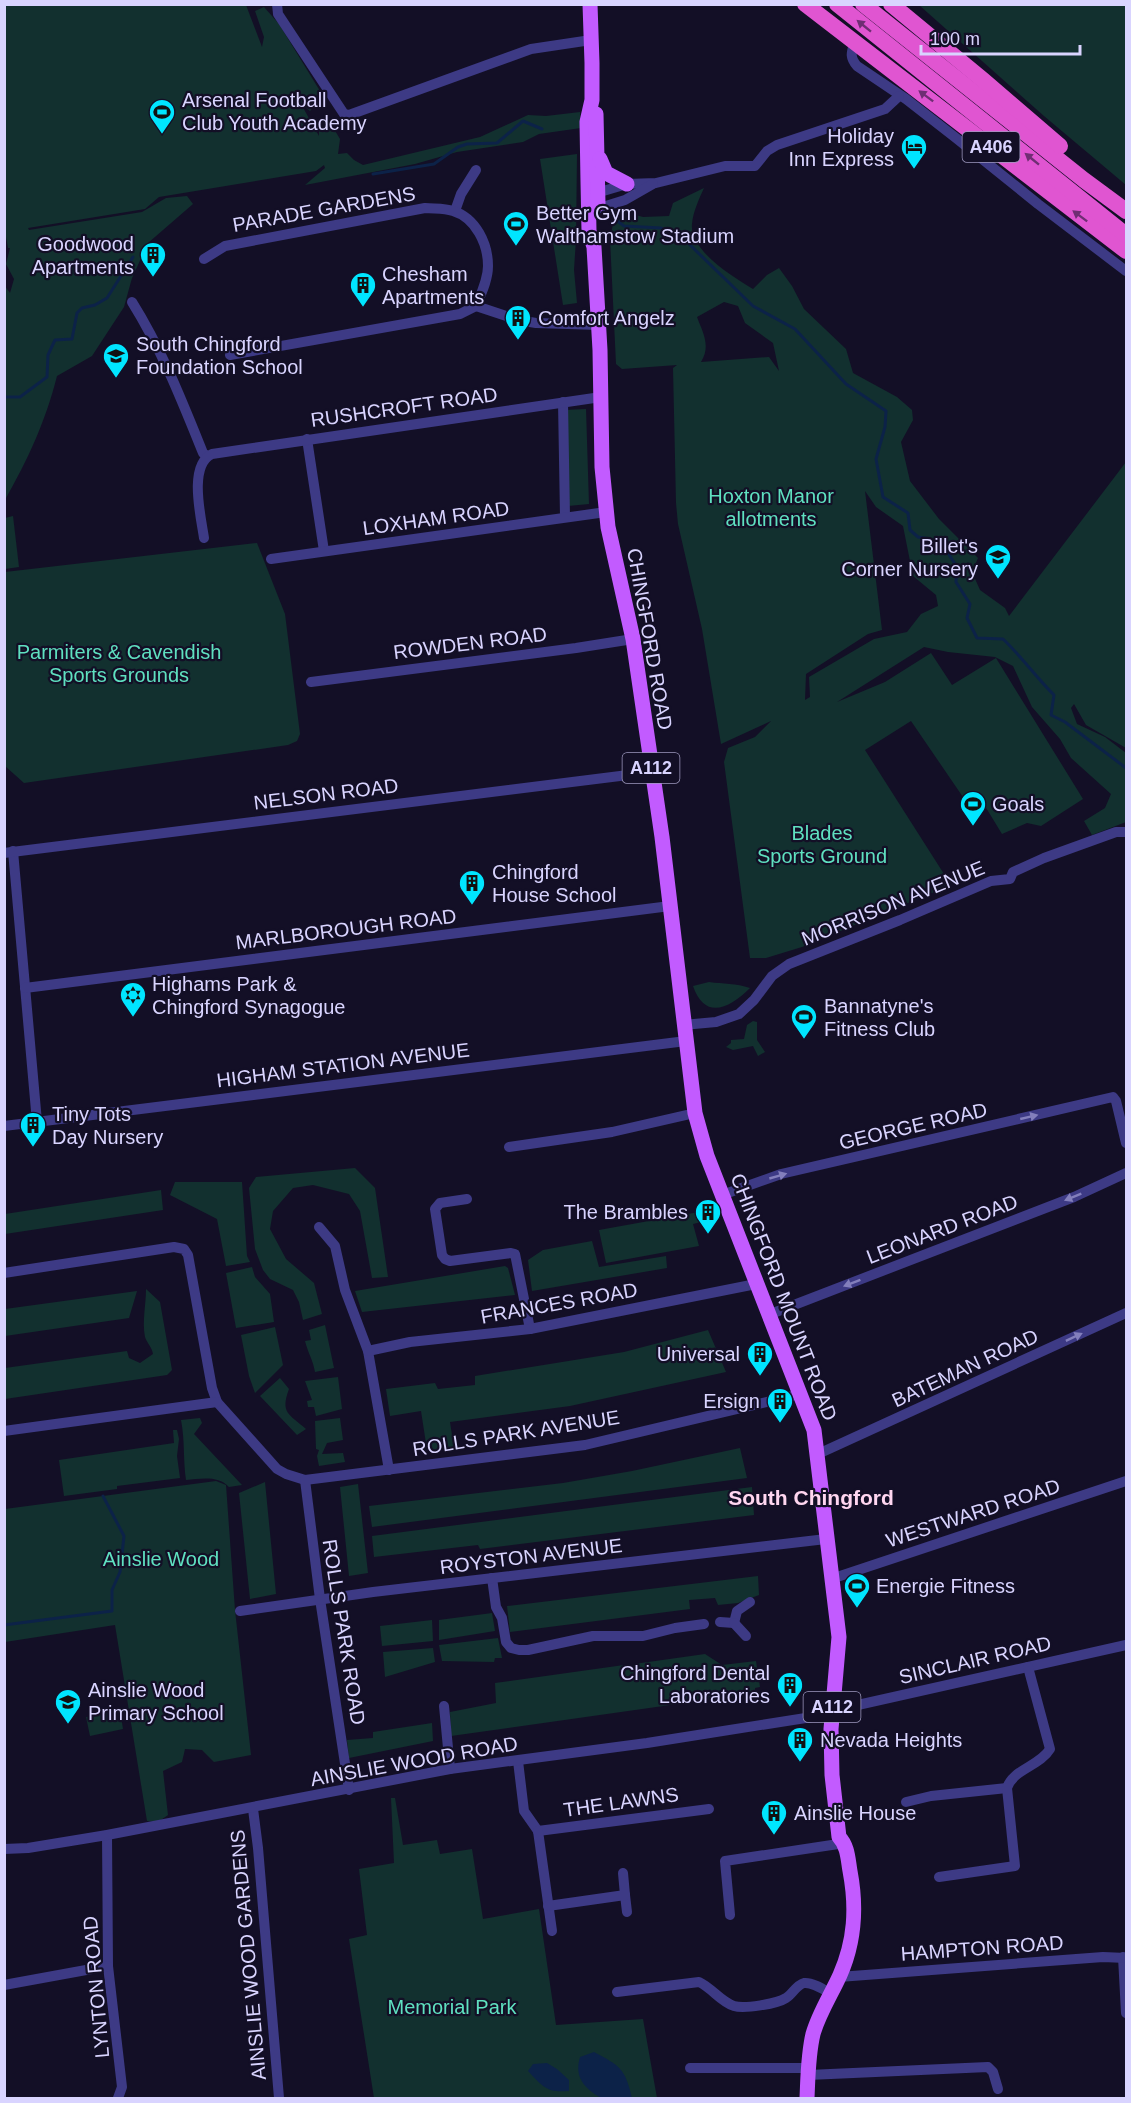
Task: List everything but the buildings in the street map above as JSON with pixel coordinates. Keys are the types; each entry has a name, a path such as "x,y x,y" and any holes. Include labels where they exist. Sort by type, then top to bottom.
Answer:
{"highway":[{"name":"A406","path":"805,4 854,44 924,94 1126,251"},
{"name":"A406","path":"837,4 1126,235"},
{"name":"A406","path":"863,4 1126,211"},
{"name":"A406","path":"891,4 1027,117 1091,174 1111,198"}],"main road":[{"name":"CHINGFORD ROAD","path":"590,4 592,100 597,122 598,157 593,202"},
{"name":"CHINGFORD ROAD","path":"592,100 587,122 597,231 593,244 599,324 602,467 606,512 633,639 686,1041"},
{"path":"598,157 606,173 627,184"},
{"name":"CHINGFORD MOUNT ROAD","path":"686,1041 695,1113 707,1156 812,1423 818,1454 831,1580 838,1618 839,1644 831,1712 832,1775 839,1837 845,1843 855,1903 855,1920 853,1937 839,1977 813,2033 807,2098"}],"street":[{"path":"277,4 278,14 344,114 349,115 531,49 591,40"},
{"path":"854,44 851,54 856,66 902,98 1126,271"},
{"path":"593,202 627,184 656,183 725,166 755,166 767,151 777,144 885,109 902,98"},
{"path":"230,355 460,314 476,306 484,287 488,267 484,242 478,229 468,218 455,211 461,195 476,170"},
{"path":"593,202 625,200 656,183"},
{"name":"PARADE GARDENS","path":"204,259 225,246 270,237 425,208 455,211"},
{"path":"132,302 149,329 203,453 209,455 200,470 197,481 204,538"},
{"path":"476,306 518,320 599,324"},
{"name":"RUSHCROFT ROAD","path":"209,455 601,397"},
{"path":"563,402 565,517"},
{"path":"307,439 324,551"},
{"name":"LOXHAM ROAD","path":"271,559 606,512"},
{"name":"ROWDEN ROAD","path":"310,682 633,639"},
{"name":"NELSON ROAD","path":"9,852 652,772"},
{"name":"MORRISON AVENUE","path":"683,1024 716,1022 739,1014 750,1005 772,976 789,964 991,881 1010,879 1013,872 1044,858 1116,832 1126,832"},
{"path":"9,852 25,988 37,1122"},
{"name":"MARLBOROUGH ROAD","path":"25,988 670,906"},
{"name":"HIGHAM STATION AVENUE","path":"4,1126 686,1041"},
{"name":"GEORGE ROAD","path":"723,1195 781,1174 1113,1097 1126,1143"},
{"path":"509,1147 612,1132 695,1113"},
{"name":"LEONARD ROAD","path":"768,1315 1074,1197 1126,1173"},
{"path":"467,1198 440,1203 435,1209 442,1255 444,1259 450,1261 511,1252 515,1254 530,1329"},
{"path":"319,1227 335,1246 345,1290 368,1351 390,1470"},
{"path":"4,1274 174,1247 184,1250 188,1255 212,1388 217,1402 278,1469 305,1480"},
{"name":"FRANCES ROAD","path":"368,1351 410,1342 530,1329 756,1284"},
{"name":"BATEMAN ROAD","path":"818,1454 1126,1312"},
{"name":"ROLLS PARK AVENUE","path":"305,1480 585,1445 800,1394"},
{"path":"4,1431 217,1402"},
{"name":"ROLLS PARK ROAD","path":"305,1480 320,1599 349,1790"},
{"name":"WESTWARD ROAD","path":"831,1580 1126,1481"},
{"name":"ROYSTON AVENUE","path":"240,1611 320,1599 826,1539"},
{"path":"492,1578 496,1607 502,1618 506,1642 512,1648 519,1650 593,1636 643,1636 704,1624"},
{"path":"734,1623 737,1611 750,1602"},
{"path":"720,1622 734,1623 746,1636"},
{"name":"SINCLAIR ROAD","path":"831,1712 1126,1644"},
{"path":"939,1877 1015,1866 1007,1788 1012,1779 1045,1756 1050,1749 1028,1667"},
{"path":"444,1706 450,1769"},
{"name":"AINSLIE WOOD ROAD","path":"4,1849 28,1848 253,1809 450,1769 518,1761 831,1712"},
{"path":"518,1761 524,1811 538,1832 552,1931"},
{"path":"906,1802 931,1796 1007,1788"},
{"name":"AINSLIE WOOD GARDENS","path":"253,1809 279,2098"},
{"name":"THE LAWNS","path":"538,1832 709,1809"},
{"name":"LYNTON ROAD","path":"107,1835 108,1966 122,2087 118,2098"},
{"path":"730,1915 724,1861 845,1843"},
{"path":"622,1873 627,1912"},
{"path":"548,1906 625,1895"},
{"path":"1125,1957 1126,2013"},
{"name":"HAMPTON ROAD","path":"839,1977 1125,1957"},
{"path":"4,1985 108,1966"},
{"path":"617,1992 699,1982 737,2007 785,1999 804,1983 830,1993"},
{"path":"690,2068 808,2072 988,2067 993,2072 998,2089"}],"green space":[{"name":"Arsenal Football Club Youth Academy","path":"4,5 246,5 262,47 264,37 255,11 264,7 279,24 320,91 321,99 310,111 301,104 319,136 319,130 334,129 340,139 338,154 347,153 363,165 480,137 528,115 546,116 580,112 581,128 539,134 523,142 457,152 415,164 305,185 325,168 324,165 316,171 159,197 145,209 28,228 29,230 142,212 166,198 187,196 193,204 148,243 132,278 124,307 92,356 57,376 35,440 5,500 4,285 10,293 14,279 6,264 10,248 8,248 4,226"},
{"path":"919,5 1126,5 1126,185 1044,116"},
{"path":"577,154 574,270 577,303 563,305 540,159"},
{"path":"704,188 692,224 697,243 705,253 724,270 753,289 767,275 779,268 804,309 846,349 853,373 897,397 912,410 913,420 901,442 910,481 939,519 978,558 972,572 980,590 1005,608 1009,616 1126,462 1126,748 1086,725 1074,704 1071,708 1077,724 1105,737 1126,753 1126,822 1092,835 1084,821 1105,808 1111,794 1071,758 1060,739 1032,707 1013,666 995,657 924,647 837,702 885,682 931,653 952,685 996,658 1083,799 1041,826 1027,823 1002,834 977,793 965,800 911,721 865,750 951,885 802,947 766,958 750,958 724,762 728,748 755,737 771,721 721,744 702,629 678,524 673,368 677,365 622,369 616,364 610,239 613,224 628,213 643,217 669,216 673,203","holes":["724,302 738,306 745,323 773,343 779,371 769,357 701,362 706,345 697,317","865,491 876,507 903,526 913,576 936,595 938,606 921,614 907,632 874,639 809,677 810,697 805,700 806,674 868,634 882,630"]},
{"path":"586,409 589,504 568,506 565,410"},
{"path":"13,516 19,567 5,569 5,518"},
{"name":"Parmiters & Cavendish Sports Grounds","path":"257,543 285,614 300,734 297,741 288,745 24,783 5,766 5,572"},
{"path":"709,982 750,988 726,1005 718,1008 711,1007 704,1004 698,997 693,986"},
{"path":"753,1021 757,1022 757,1040 765,1052 758,1056 753,1046 733,1050 726,1047 731,1040 744,1039 747,1025"},
{"path":"355,1168 375,1188 388,1277 372,1278 360,1211 349,1194 313,1185 293,1188 273,1211 270,1229 286,1259 314,1283 322,1314 303,1320 299,1302 293,1290 270,1279 263,1270 255,1249 249,1188 256,1177"},
{"path":"175,1182 242,1182 247,1256 250,1262 226,1266 217,1219 170,1195"},
{"path":"161,1190 163,1210 5,1234 5,1214"},
{"path":"710,1210 713,1219 693,1224 699,1246 606,1263 599,1230"},
{"path":"592,1241 599,1267 666,1256 667,1268 532,1291 528,1260 543,1250"},
{"path":"505,1266 508,1268 515,1295 362,1312 355,1291"},
{"path":"252,1267 255,1277 270,1294 274,1322 236,1328 226,1273"},
{"path":"146,1289 160,1302 172,1370 167,1375 5,1399 5,1368 127,1351 129,1358 140,1363 153,1354 144,1331"},
{"path":"137,1291 129,1318 5,1336 5,1309"},
{"path":"325,1325 334,1368 315,1372 305,1341 311,1340 309,1330"},
{"path":"275,1327 283,1365 255,1393 249,1376 241,1335"},
{"path":"708,1330 726,1372 570,1406 450,1422 454,1448 427,1450 421,1411 390,1416 386,1389 435,1383 438,1389 475,1385 475,1376 624,1352"},
{"path":"338,1377 342,1409 316,1416 314,1407 308,1407 307,1401 312,1400 305,1381"},
{"path":"280,1378 289,1389 285,1403 288,1412 306,1429 297,1435 260,1396"},
{"path":"200,1418 202,1423 194,1434 242,1485 229,1487 220,1481 209,1479 186,1480 181,1420"},
{"path":"340,1418 343,1440 327,1443 322,1454 343,1453 345,1462 319,1466 315,1421"},
{"path":"173,1430 177,1430 179,1439 177,1456 180,1478 64,1496 59,1460 174,1443"},
{"path":"740,1448 747,1478 372,1527 369,1506 563,1483"},
{"name":"Ainslie Wood","path":"216,1481 226,1485 235,1610 251,1755 214,1762 202,1750 185,1749 182,1762 163,1771 168,1815 158,1822 147,1821 115,1625 5,1642 5,1509"},
{"path":"265,1482 276,1594 250,1599 239,1493"},
{"path":"358,1484 368,1573 349,1576 340,1487"},
{"path":"752,1487 754,1515 480,1549 478,1545 374,1557 372,1536"},
{"path":"758,1576 759,1595 738,1603 718,1605 715,1598 689,1600 690,1609 510,1632 507,1606"},
{"path":"492,1613 495,1631 439,1640 439,1620"},
{"path":"432,1620 433,1641 382,1646 380,1626"},
{"path":"498,1638 502,1658 495,1658 494,1662 442,1661 439,1645"},
{"path":"433,1648 435,1662 385,1677 383,1652"},
{"path":"705,1654 722,1665 756,1661 760,1687 755,1688 755,1693 451,1736 450,1712 496,1703 495,1683 624,1665 625,1669 633,1668 634,1664"},
{"path":"120,1710 123,1729 90,1736 86,1717"},
{"path":"432,1723 433,1741 349,1758 347,1740 373,1738 373,1732"},
{"name":"Memorial Park","path":"391,1798 395,1798 403,1845 437,1840 440,1854 472,1849 483,1919 539,1909 556,2025 643,2019 657,2098 374,2098 349,1939 367,1935 359,1869 394,1863"}],"water":[{"path":"594,2052 620,2069 627,2080 632,2098 601,2098 585,2086 578,2070 578,2064 580,2057"},
{"path":"547,2063 569,2080 569,2091 550,2090 528,2071 533,2064"}],"waterway":[{"path":"373,174 434,164 458,147 467,144 497,143 523,121 542,129"},
{"path":"616,220 624,226 661,228 688,243 753,306 795,329 846,384 886,411 885,427 876,459 883,497 908,513 910,530 918,537 930,539 946,550 957,567 956,582 970,604 967,618 977,638 1003,639 1054,695 1051,715 1065,722 1126,768"},
{"path":"4,397 20,397 47,377 48,355 55,340 72,339 77,313 82,308 95,305 107,298 133,257"},
{"path":"4,1625 112,1611 112,1590 120,1572 124,1536 103,1496"}],"place":[{"name":"Arsenal Football Club Youth Academy","path":"162,135"},
{"name":"Holiday Inn Express","path":"914,170"},
{"name":"Better Gym Walthamstow Stadium","path":"516,247"},
{"name":"Goodwood Apartments","path":"153,278"},
{"name":"Chesham Apartments","path":"363,308"},
{"name":"Comfort Angelz","path":"518,341"},
{"name":"South Chingford Foundation School","path":"116,379"},
{"name":"Billet's Corner Nursery","path":"998,580"},
{"name":"Goals","path":"973,827"},
{"name":"Chingford House School","path":"472,906"},
{"name":"Highams Park & Chingford Synagogue","path":"133,1018"},
{"name":"Bannatyne's Fitness Club","path":"804,1040"},
{"name":"Tiny Tots Day Nursery","path":"33,1148"},
{"name":"The Brambles","path":"708,1235"},
{"name":"Universal","path":"760,1377"},
{"name":"Ersign","path":"780,1424"},
{"name":"Energie Fitness","path":"857,1609"},
{"name":"Chingford Dental Laboratories","path":"790,1708"},
{"name":"Ainslie Wood Primary School","path":"68,1725"},
{"name":"Nevada Heights","path":"800,1763"},
{"name":"Ainslie House","path":"774,1836"}],"district":[{"name":"South Chingford","path":"811,1497"}],"park label":[{"name":"Hoxton Manor allotments","path":"771,508"},
{"name":"Blades Sports Ground","path":"822,844"}]}
